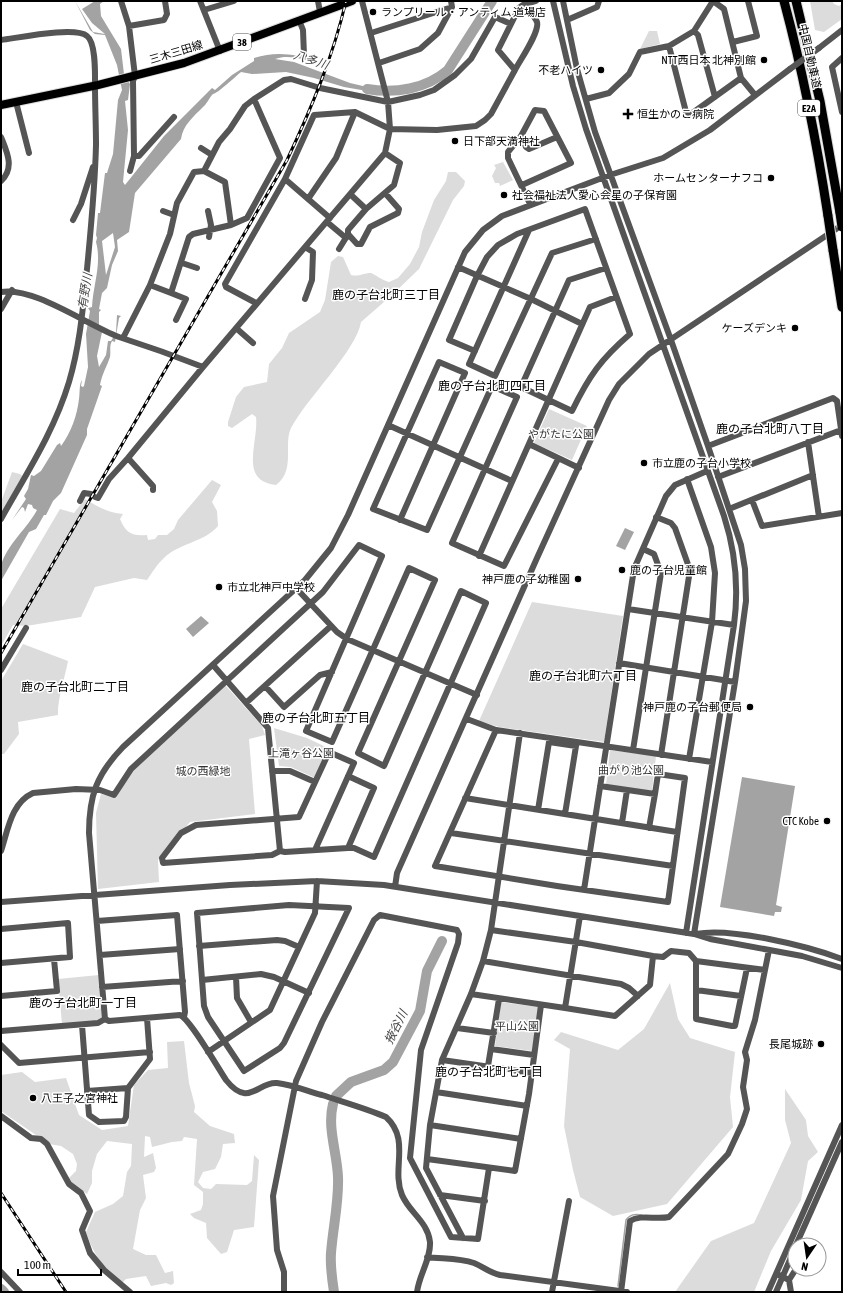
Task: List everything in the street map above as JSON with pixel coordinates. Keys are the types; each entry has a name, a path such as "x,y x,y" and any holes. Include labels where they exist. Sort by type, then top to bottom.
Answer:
{"highway":[{"name":"中国自動車道","path":"784,1 800,65 820,163 842,307"},
{"name":"中国自動車道","path":"796,1 820,101 842,226"}],"main road":[{"name":"三木三田線","path":"1,102 16,102 133,77 220,50 352,1"}],"street":[{"path":"121,1 130,26 133,77 134,156 130,171"},
{"path":"130,26 164,20 167,14 165,1"},
{"path":"200,1 220,50"},
{"path":"204,10 234,1"},
{"path":"318,1 320,12"},
{"path":"80,501 84,493 98,498 109,479 256,303 385,153 390,129 388,100 362,1"},
{"path":"515,70 498,50 511,24 523,5 536,1"},
{"path":"553,1 573,86 731,537 736,562 737,594 734,626 686,933"},
{"path":"563,1 586,100 610,175 671,340 730,509 741,545 746,582 746,601 735,682 694,934"},
{"path":"567,20 597,7 599,1"},
{"path":"586,100 609,92 629,74 640,52 669,46 694,31 713,1 724,9 741,78 755,95"},
{"path":"733,42 757,36 748,1"},
{"path":"371,33 452,4"},
{"path":"378,63 420,49 438,34 452,4"},
{"path":"256,303 226,287 225,284 285,179 314,115 355,112 390,129 437,130 476,126 486,120 491,114 530,45 537,25 536,20 523,5"},
{"path":"204,170 212,155 245,106 284,80 291,79 320,88 388,100 420,95 434,90 471,59 495,17 511,24"},
{"path":"298,20 303,35 304,55"},
{"path":"105,1020 89,833 90,807 93,790 101,774 115,755 296,588 319,564 331,548 348,515 465,252 483,230 502,216 530,204 610,175 663,158 710,130 842,30"},
{"path":"694,31 698,35 715,97"},
{"path":"1,40 51,33 78,32 84,34 90,39 92,46 96,85 95,164 83,321 69,382 52,427 42,449 1,519"},
{"path":"669,46 686,112 691,114 741,78"},
{"path":"842,58 832,67 840,92 842,112"},
{"path":"171,293 182,263 189,237 193,234 210,234 247,218 280,158 254,99"},
{"path":"16,102 29,153"},
{"path":"522,185 571,163 542,109 535,110 521,136 508,152 508,158 530,204"},
{"path":"308,199 336,158 355,112"},
{"path":"134,156 139,156 174,117"},
{"path":"521,136 526,147 529,149 557,137"},
{"path":"1,137 9,158 7,172 1,181"},
{"path":"201,148 212,155"},
{"path":"339,249 347,236 348,230 366,209 394,185 400,162 385,153"},
{"path":"72,220 81,204 91,169 95,164"},
{"path":"122,337 150,286 170,234 177,203 194,172 204,170 225,182 232,225"},
{"path":"285,179 308,199 328,220 357,244 361,244 370,227 398,213 399,210 385,193"},
{"path":"350,194 366,209"},
{"path":"475,351 449,340 487,257 498,246 516,234 585,209 630,334 609,353 591,376 572,411 521,388 570,280 606,268"},
{"path":"163,211 174,214"},
{"path":"208,211 211,225 210,234"},
{"path":"395,887 397,873 606,406 619,384 638,363 842,226"},
{"path":"529,230 469,364 495,376 552,253 596,239"},
{"path":"305,247 313,252 312,280 305,299"},
{"path":"182,263 197,268"},
{"path":"458,267 531,299 582,324"},
{"path":"150,286 186,299 184,314 176,320"},
{"path":"1,309 12,290"},
{"path":"1,292 12,290 36,297 83,321 203,367"},
{"path":"479,556 590,307 616,297"},
{"path":"236,328 250,342"},
{"path":"400,520 465,373 439,362 373,509 400,520 426,530 492,386 517,397 452,543 504,566 558,459"},
{"path":"708,446 833,398 837,401 842,433 808,442 718,477"},
{"path":"388,426 512,481"},
{"path":"808,442 819,517"},
{"path":"529,444 579,468"},
{"path":"128,458 153,486 153,490"},
{"path":"584,890 634,569 666,496 675,485 707,471"},
{"path":"730,509 813,475"},
{"path":"687,480 711,547 715,573 712,622 689,759"},
{"path":"752,500 762,526 842,513"},
{"path":"656,517 671,523 675,528 690,570 661,755"},
{"path":"1,851 15,810 23,798 33,793 93,790 114,795 131,769 310,604 336,575 358,545 382,556 306,731 332,742 409,568 421,573 435,580 358,754 384,766 461,591 486,603 374,858 354,848 285,852 280,851 272,855 163,863 162,858 181,833 196,825 299,817 329,752 354,763 315,850"},
{"path":"633,750 661,574 654,554 643,549"},
{"path":"296,588 331,626 347,639 477,695"},
{"path":"628,609 734,626"},
{"path":"247,702 331,626"},
{"path":"1,670 26,628"},
{"path":"619,663 702,675 735,682"},
{"path":"213,665 247,702 268,728 280,851"},
{"path":"266,686 284,707 320,674 332,672"},
{"path":"467,719 496,730 712,762"},
{"path":"496,730 435,866 668,902 686,778 658,774 649,828"},
{"path":"463,1238 426,1168 430,1125 442,1060 471,994 483,961 491,930 520,734"},
{"path":"538,810 549,742 576,746 565,814"},
{"path":"272,771 290,770 315,782"},
{"path":"348,776 374,788 348,848"},
{"path":"600,786 655,794"},
{"path":"622,823 627,790"},
{"path":"466,798 677,832"},
{"path":"450,833 673,866"},
{"path":"208,1052 270,1010 315,913 317,881"},
{"path":"1,902 230,885 317,881 395,887 694,934 710,939 802,956 842,968"},
{"path":"290,905 315,905 348,908 284,1043 280,1048 244,1071 208,1017 204,1006 199,946 197,913 290,905"},
{"path":"284,1292 284,1272 277,1250 274,1196 295,1086 322,1022 377,916 380,914 457,930 459,934 458,943 421,1050 410,1158 451,1236 478,1239 489,1168"},
{"path":"97,921 177,915 183,981 184,1017"},
{"path":"565,1008 580,916"},
{"path":"1,929 68,923 70,957 1,963"},
{"path":"491,930 576,942 654,956 663,957 671,951 689,953 696,961 765,970"},
{"path":"694,934 709,931 776,941 842,959"},
{"path":"199,946 277,940 285,941 299,948"},
{"path":"100,955 180,949"},
{"path":"427,1257 453,1258 476,1264 489,1272 500,1275 623,1292 630,1221 636,1217 656,1219 669,1217 728,1154 742,1124 747,1109 743,1087 747,1060 745,1052 755,1020 769,950"},
{"path":"471,994 615,1016 650,985 654,956"},
{"path":"1,996 57,991 54,958"},
{"path":"483,961 621,984 629,988 638,996"},
{"path":"696,961 696,1019 732,1026 735,1026 747,968"},
{"path":"202,980 261,974 308,993"},
{"path":"236,977 237,998 251,1022"},
{"path":"102,987 183,981"},
{"path":"696,990 741,996"},
{"path":"488,1066 499,999"},
{"path":"427,1159 515,1171 527,1106 541,1005"},
{"path":"1,1031 82,1025 98,1023 105,1020 110,1021 180,1015 184,1017 229,1083 239,1091 248,1093 275,1082 295,1086 386,1117 394,1124 398,1135 399,1181 402,1195 425,1226 430,1243 417,1292"},
{"path":"82,1025 89,1114 99,1122 124,1121 126,1117 128,1088 150,1059 148,1018"},
{"path":"457,1028 494,1033"},
{"path":"1,1045 19,1063 150,1052"},
{"path":"491,1049 534,1055"},
{"path":"442,1060 532,1073"},
{"path":"87,1090 128,1088"},
{"path":"436,1092 527,1106"},
{"path":"1,1116 31,1138 40,1139 46,1144 69,1184 81,1193 90,1211 82,1230 90,1253 104,1270 130,1292"},
{"path":"430,1125 521,1139"},
{"path":"776,1292 779,1275 842,1125"},
{"path":"800,1237 842,1142"},
{"path":"440,1195 484,1201"},
{"path":"552,1292 569,1201"},
{"path":"768,1292 787,1261"},
{"path":"1,1272 20,1292"},
{"path":"779,1275 789,1280"},
{"path":"791,1277 789,1280 791,1292"}],"green space":[{"path":"810,1 832,1 834,4 839,6 842,4 842,19 824,32 815,30"},
{"path":"649,31 657,31 660,44 640,49"},
{"path":"503,162 513,180 500,186 499,183 495,183 492,176 496,168 494,165"},
{"path":"448,172 456,172 465,181 464,186 453,200 419,269 361,322 350,347 298,416 291,428 288,442 286,472 282,479 276,485 264,482 257,476 254,468 253,459 256,417 252,414 232,428 228,426 236,397 244,387 267,382 269,364 282,348 289,333 320,312 325,300 331,262 338,256 343,257 351,275 356,276 371,273 389,282 398,278 410,264 419,247 422,232 434,200 446,181"},
{"name":"やがたに公園","path":"549,409 587,426 572,460 534,443"},
{"path":"12,472 22,476 1,514 1,502"},
{"path":"212,480 221,485 212,502 217,511 218,526 213,531 206,536 170,553 159,563 147,580 134,578 95,587 81,617 26,626 13,625 1,646 1,609 60,509 74,513 85,499 108,511 123,514 120,519 124,528 130,533 147,535 148,540 155,539 158,535 167,535 174,529 178,520"},
{"path":"532,602 623,616 604,742 499,727 479,721"},
{"path":"23,644 68,661 60,696 58,715 18,722 19,734 4,754 1,754 1,681"},
{"name":"城の西緑地","path":"225,685 262,726 265,735 249,739 255,814 190,822 158,860 159,882 98,889 96,813 101,794 116,798 132,770"},
{"name":"上滝ヶ谷公園","path":"274,728 307,738 328,748 315,778 291,767 279,766"},
{"name":"曲がり池公園","path":"610,750 656,756 652,791 606,785"},
{"path":"99,975 103,1021 62,1024 58,979"},
{"path":"670,983 678,1019 690,1038 735,1052 730,1097 733,1127 667,1204 613,1216 580,1197 564,1126 570,1049 554,1040 561,1032 618,1050 644,1029"},
{"name":"平山公園","path":"501,1002 539,1007 532,1051 495,1046"},
{"path":"184,1041 189,1083 195,1106 194,1112 210,1126 234,1134 235,1143 223,1144 221,1157 215,1169 203,1172 198,1182 203,1188 211,1189 216,1184 247,1185 252,1181 254,1155 259,1160 254,1227 234,1230 227,1252 221,1254 207,1238 206,1223 194,1218 190,1214 201,1210 203,1204 203,1192 194,1185 197,1139 184,1137 182,1141 152,1147 150,1137 145,1136 144,1157 153,1153 156,1168 154,1172 143,1175 146,1198 140,1210 133,1249 146,1255 156,1255 165,1273 173,1271 174,1283 171,1285 166,1283 151,1286 146,1276 126,1279 122,1283 105,1267 100,1260 92,1247 86,1232 95,1212 113,1204 123,1196 127,1172 131,1166 132,1144 107,1141 97,1154 92,1171 92,1183 87,1194 70,1183 68,1179 76,1171 77,1164 73,1154 61,1146 49,1144 1,1111 1,1075 22,1072 35,1082 66,1078 79,1115 102,1130 128,1126 134,1085 148,1070 168,1068 167,1042"},
{"path":"785,1089 806,1120 808,1136 818,1152 808,1161 801,1200 771,1251 754,1292 675,1292 711,1241 754,1223 791,1143 785,1120"}],"water":[{"path":"75,1 93,32 105,34 92,23 82,9 95,1 104,1 100,4 101,16 121,49 124,74 130,84 128,100 125,101 128,130 123,182 125,185 164,136 212,88 215,90 232,75 254,61 254,58 286,54 317,61 316,63 291,57 275,59 294,62 350,83 380,90 379,93 344,87 314,78 286,72 252,74 241,72 213,94 204,106 189,121 184,129 181,139 135,193 129,232 117,240 118,251 112,265 107,288 102,293 99,309 101,310 99,312 99,326 102,332 97,356 99,367 106,355 108,341 111,341 116,333 117,315 121,316 119,318 115,342 112,341 111,343 110,357 102,377 100,385 102,386 87,429 87,435 61,493 53,501 46,515 44,515 36,529 29,532 1,581 1,564 6,554 37,510 33,508 32,505 28,504 25,512 24,508 22,507 12,520 26,499 24,496 28,489 31,475 34,476 41,471 57,445 60,443 61,446 68,435 77,412 80,384 82,380 81,386 84,386 88,367 86,334 90,311 88,308 92,307 98,266 96,235 98,213 100,213 105,173 107,173 113,154 118,100 122,90 117,65 105,35 95,34 90,30","holes":["113,233 115,247 106,275 102,241"]},
{"path":"625,528 634,532 625,550 616,546"},
{"path":"201,616 209,623 193,637 186,629"},
{"path":"742,777 795,786 776,905 782,907 781,912 775,912 774,916 720,907"}],"waterway":[{"name":"八多川","path":"367,89 388,91 420,86 430,82 448,70 492,1"},
{"name":"掖谷川","path":"336,1096 351,1082 384,1070 393,1062 420,1011 427,971 442,941"},
{"name":"掖谷川","path":"333,1104 331,1122 338,1177 337,1205 331,1258 331,1272 334,1292"},
{"path":"618,1286 626,1220 633,1215 642,1215"},
{"path":"1,1289 4,1292"}],"railway":[{"path":"1,653 287,160 305,122 321,82 335,42 346,1"},
{"path":"1,1193 66,1292"}],"place":[{"name":"ランプリール・アンティム 道場店","path":"373,12"},
{"name":"NTT西日本 北神別館","path":"764,60"},
{"name":"不老ハイツ","path":"601,70"},
{"name":"恒生かのこ病院","path":"628,114"},
{"name":"日下部天満神社","path":"455,141"},
{"name":"ホームセンターナフコ","path":"771,178"},
{"name":"社会福祉法人愛心会星の子保育園","path":"504,195"},
{"name":"ケーズデンキ","path":"795,328"},
{"name":"市立鹿の子台小学校","path":"644,463"},
{"name":"鹿の子台児童館","path":"622,570"},
{"name":"神戸鹿の子幼稚園","path":"578,579"},
{"name":"市立北神戸中学校","path":"219,587"},
{"name":"神戸鹿の子台郵便局","path":"750,707"},
{"name":"CTC Kobe","path":"827,821"},
{"name":"長尾城跡","path":"821,1044"},
{"name":"八王子之宮神社","path":"33,1098"}],"district":[{"name":"鹿の子台北町三丁目","path":"386,295"},
{"name":"鹿の子台北町四丁目","path":"492,386"},
{"name":"鹿の子台北町八丁目","path":"770,429"},
{"name":"鹿の子台北町六丁目","path":"583,676"},
{"name":"鹿の子台北町二丁目","path":"75,687"},
{"name":"鹿の子台北町五丁目","path":"316,718"},
{"name":"鹿の子台北町一丁目","path":"83,1003"},
{"name":"鹿の子台北町七丁目","path":"489,1072"}],"water label":[{"name":"有野川","path":"85,291"}]}
